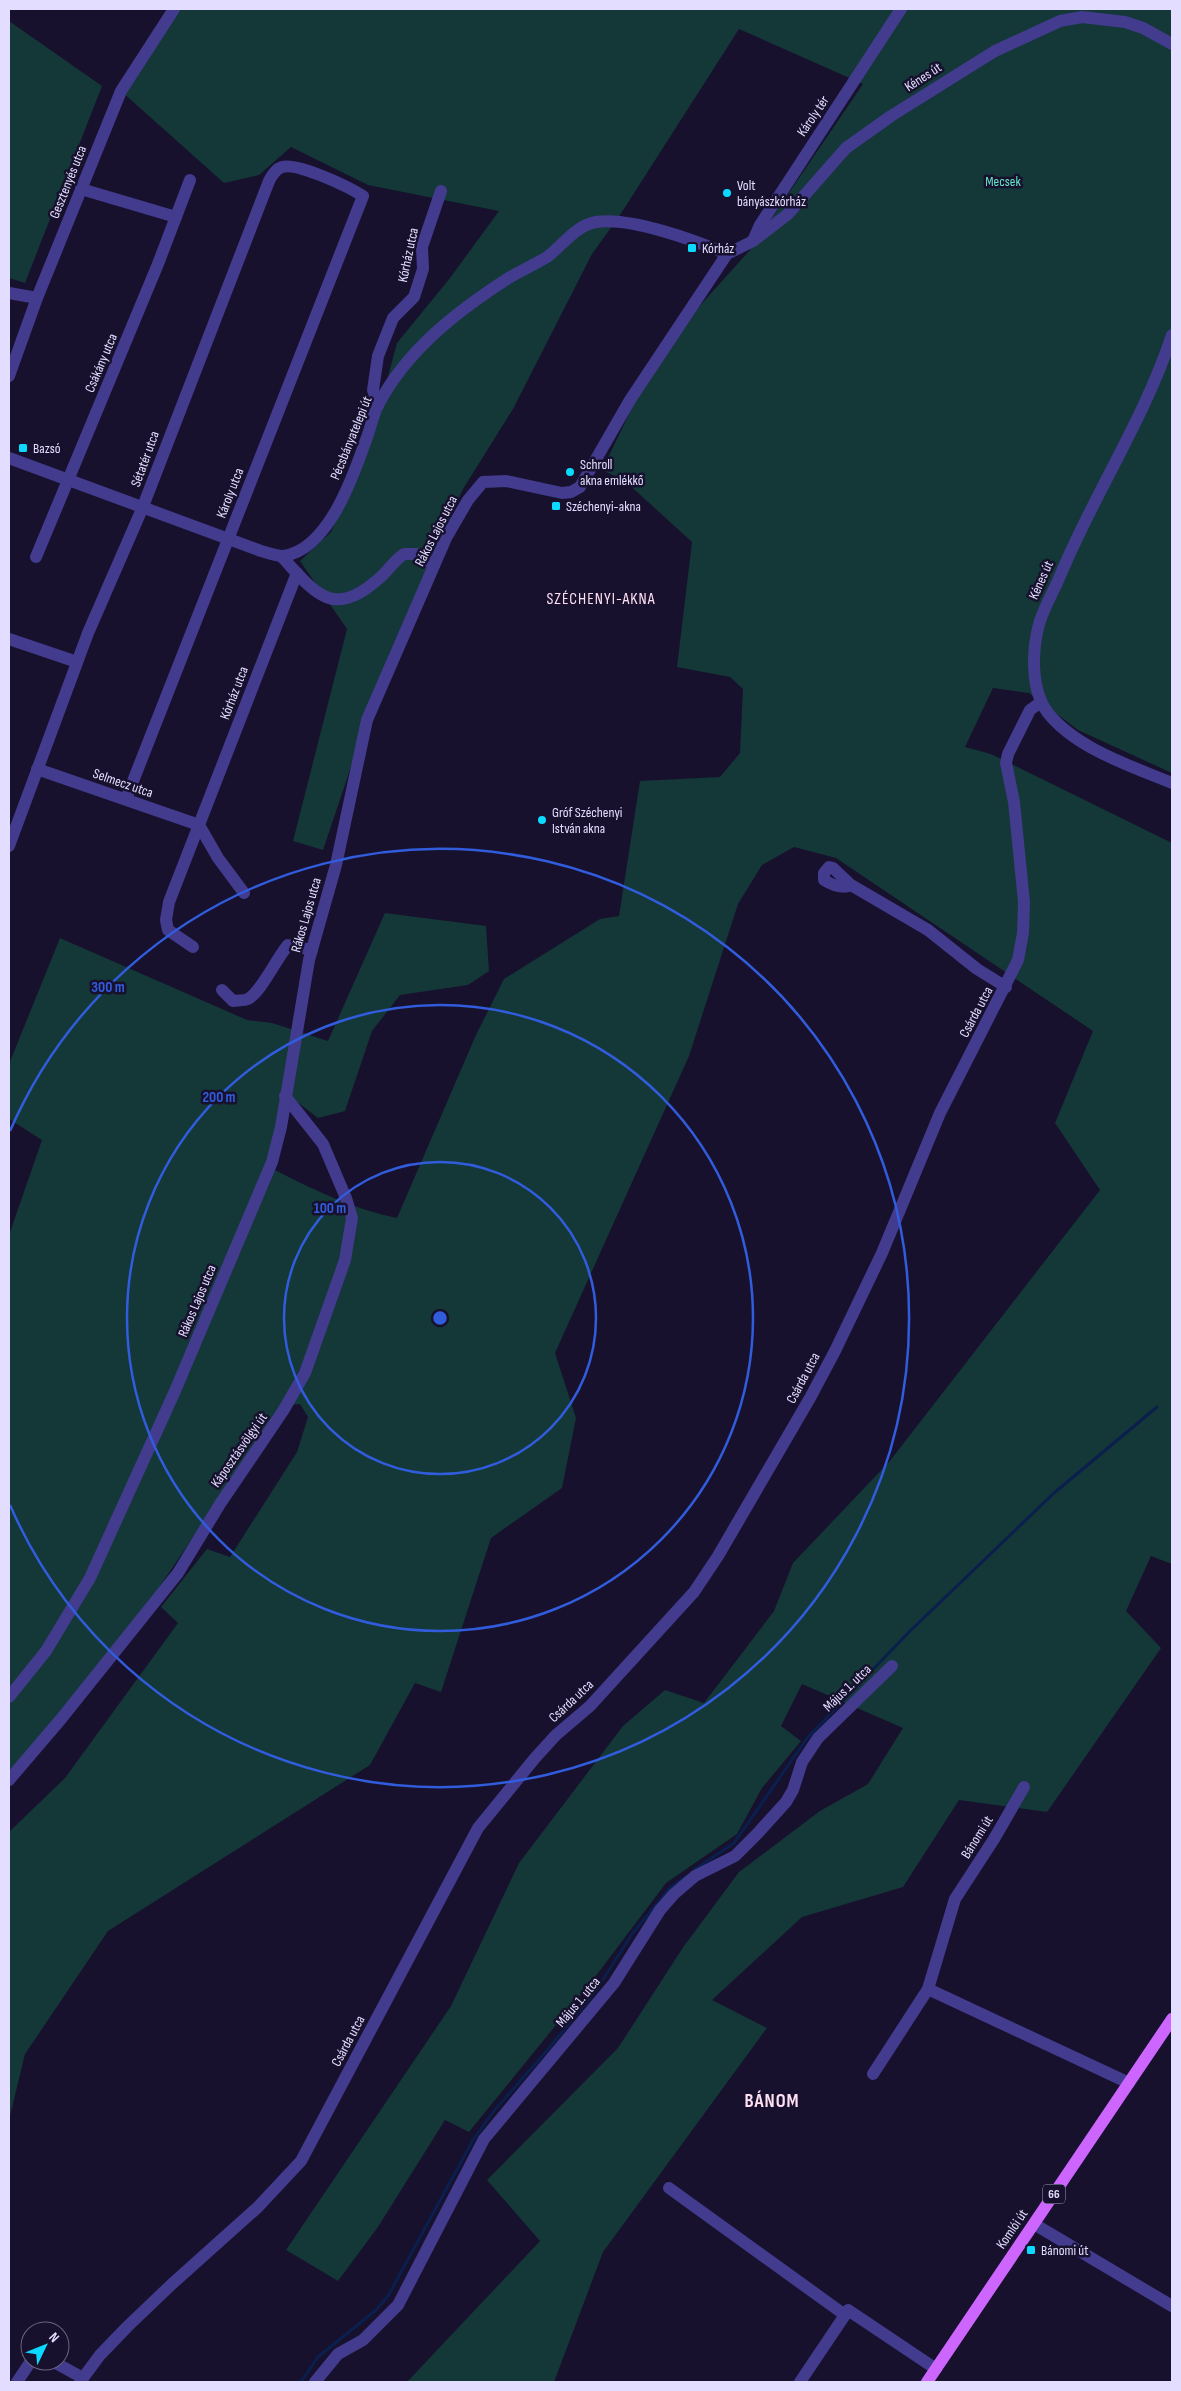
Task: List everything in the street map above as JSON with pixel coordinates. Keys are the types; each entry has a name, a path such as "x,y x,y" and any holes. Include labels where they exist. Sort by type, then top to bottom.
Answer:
{"main road":[{"name":"Komlói út","path":"927,2382 1172,2019"}],"street":[{"name":"Gesztenyés utca","path":"9,376 37,298 122,91 174,9"},
{"name":"Károly tér","path":"753,241 765,217 901,9"},
{"name":"Kénes út","path":"727,254 753,241 788,214 846,148 891,116 995,51 1060,21 1082,17 1124,22 1143,28 1172,44"},
{"name":"Sétatér utca","path":"9,846 88,633 142,508 182,402 274,172 283,166 304,170 363,196"},
{"name":"Csákány utca","path":"36,557 190,180"},
{"path":"81,189 176,217"},
{"name":"Kórház utca","path":"378,406 373,390 378,356 393,318 414,297 423,269 422,247 442,191"},
{"name":"Károly utca","path":"126,800 187,640 229,539 278,408 363,196"},
{"name":"Pécsbányatelepi út","path":"281,556 295,553 317,537 334,513 352,477 378,406 410,359 458,312 544,258 582,226 596,222 621,224 680,235 727,254"},
{"name":"Rákos Lajos utca","path":"9,1697 46,1651 70,1613 115,1526 273,1160 312,950 336,865 367,720 434,565 460,512 476,488 483,482 506,481 562,493 571,492 580,487 630,400 727,254"},
{"path":"9,293 37,298"},
{"name":"Kénes út","path":"1172,335 1145,404 1070,552 1038,628 1035,670 1037,689 1041,702 1048,713 1064,728 1084,743 1126,765 1172,783"},
{"path":"9,458 142,508 281,556 317,594 327,599 355,596 366,590 404,554 417,554 434,565"},
{"name":"Kórház utca","path":"199,825 296,573"},
{"path":"9,639 77,662"},
{"name":"Csárda utca","path":"81,2380 100,2355 128,2326 172,2284 258,2208 301,2160 478,1828 556,1735 590,1706 694,1592 718,1556 810,1398 882,1253 940,1113 1006,987 1018,960 1023,933 1024,902 1014,802 1006,763 1008,754 1030,710 1041,702"},
{"name":"Selmecz utca","path":"37,769 199,825"},
{"path":"199,825 218,858 244,893"},
{"path":"193,947 168,930 166,920 169,902 199,825"},
{"name":"Csárda utca","path":"851,885 928,930 977,969 1006,987"},
{"path":"222,990 233,1001 247,1000 259,988 277,958 288,945 312,950"},
{"name":"Káposztásvölgyi út","path":"9,1780 61,1720 178,1573 220,1504 283,1411 305,1373 345,1260 352,1218 346,1198 323,1144 285,1096"},
{"name":"Május 1. utca","path":"315,2382 338,2354 363,2340 398,2305 484,2139 614,1983 660,1910 674,1894 695,1876 735,1856 757,1834 786,1802 793,1790 802,1762 818,1738 892,1666"},
{"name":"Bánomi út","path":"873,2074 928,1988 955,1899 994,1839 1024,1787"},
{"path":"928,1988 1129,2082"},
{"path":"669,2188 845,2315"},
{"path":"1034,2224 1172,2306"},
{"path":"800,2382 848,2310 936,2369"},
{"path":"17,2382 24,2371"},
{"path":"67,2371 81,2380"}],"green space":[{"name":"Mecsek","path":"175,9 1172,9 1172,773 1078,730 1029,693 993,688 965,747 991,754 1172,843 1172,1564 1151,1556 1126,1611 1161,1648 1047,1812 959,1800 903,1887 802,1917 712,2000 767,2028 603,2252 554,2382 407,2382 540,2241 487,2180 618,2048 684,1946 739,1872 820,1811 868,1784 903,1728 802,1684 781,1726 801,1741 762,1788 737,1834 666,1883 595,1977 469,2132 445,2120 378,2227 338,2281 286,2250 451,2006 519,1863 623,1726 665,1690 704,1703 774,1611 793,1563 889,1462 1100,1190 1055,1123 1093,1031 836,858 794,847 762,865 738,904 689,1056 555,1353 576,1418 562,1488 491,1538 441,1692 415,1683 370,1765 108,1931 25,2054 9,2120 9,1832 65,1778 178,1623 161,1607 207,1549 230,1557 297,1452 308,1417 300,1404 282,1406 158,1589 73,1698 9,1774 9,1235 42,1140 9,1119 9,1064 60,938 247,1020 272,1023 328,1041 385,913 486,926 489,971 468,985 400,995 372,1031 345,1111 318,1118 292,1098 275,1170 319,1192 349,1204 397,1218 476,1035 504,979 600,919 619,916 640,781 720,777 740,753 743,689 730,677 677,667 692,542 625,481 602,470 660,350 750,250 863,84 739,29 620,215 592,254 513,409 463,489 389,654 323,850 293,841 347,629 300,561 331,532 372,436 397,343 450,278 499,211 368,185 291,147 259,175 224,183 121,91"},
{"path":"9,21 102,86 25,283 9,278"}],"waterway":[{"path":"694,1870 734,1843 808,1737 909,1632 1054,1493 1157,1407"},
{"path":"301,2382 318,2357 376,2310 388,2296 473,2140 493,2112 597,1989 632,1934 670,1888 685,1877"}],"place":[{"name":"Volt bányászkórház","path":"727,193"},
{"name":"Kórház","path":"692,248"},
{"name":"Bazsó","path":"23,448"},
{"name":"Schroll akna emlékkő","path":"570,472"},
{"name":"Széchenyi-akna","path":"556,506"},
{"name":"Gróf Széchenyi István akna","path":"542,820"},
{"name":"Bánomi út","path":"1031,2250"}],"district":[{"name":"SZÉCHENYI-AKNA","path":"601,599"},
{"name":"BÁNOM","path":"772,2101"}]}
